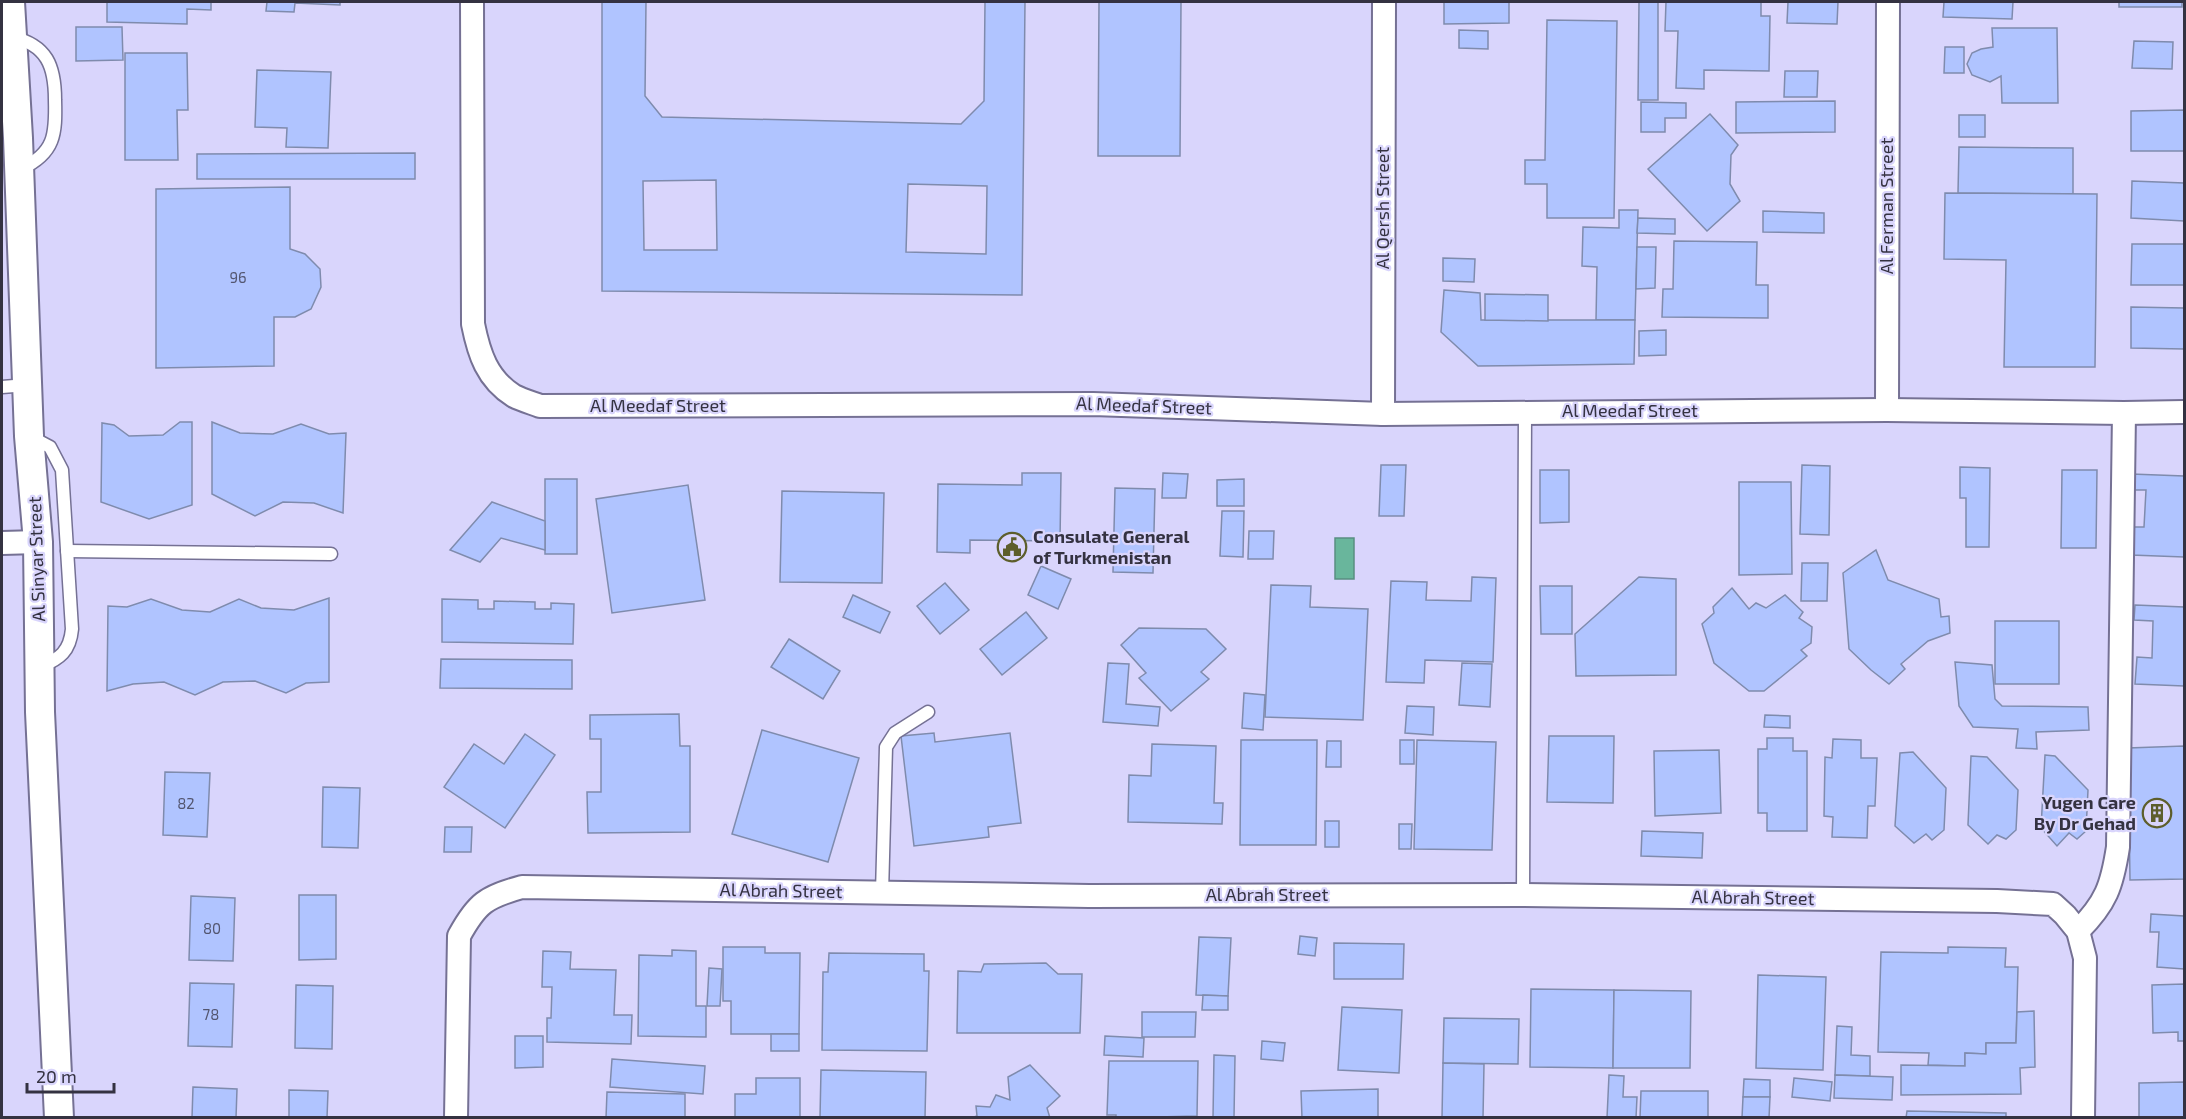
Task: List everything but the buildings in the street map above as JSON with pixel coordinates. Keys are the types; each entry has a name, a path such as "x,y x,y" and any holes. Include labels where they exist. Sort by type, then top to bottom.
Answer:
{"street":[{"name":"Al Sinyar Street","path":"10,2 12,37 10,138 20,170 15,386 29,436 38,542 40,712 59,1118"},
{"name":"Al Meedaf Street","path":"472,2 473,324 479,352 493,377 514,396 540,406 1093,404 1383,414 1887,410 2184,412"},
{"name":"Al Qersh Street","path":"1383,414 1384,2"},
{"name":"Al Ferman Street","path":"1887,410 1888,2"},
{"path":"2078,931 2099,908 2110,888 2118,847 2124,413"},
{"path":"2,543 38,542"},
{"name":"Al Abrah Street","path":"456,1118 459,936 472,912 495,894 522,887 1089,896 1523,895 1997,901 2053,904 2078,931 2085,958 2083,1118"}],"lane":[{"path":"12,37 23,40 42,53 49,62 55,79 56,129 52,140 39,159 20,170"},
{"path":"1523,895 1525,412"},
{"path":"29,436 50,447 62,470 67,551 71,636 63,653 55,661 40,667"},
{"path":"67,551 330,554"},
{"path":"882,892 886,747 895,733 928,712"}],"shaded area":[{"path":"1335,538 1354,538 1354,579 1335,579"}],"place":[{"name":"Consulate General of Turkmenistan","path":"1012,547"},
{"name":"Yugen Care By Dr Gehad","path":"2157,813"}]}
